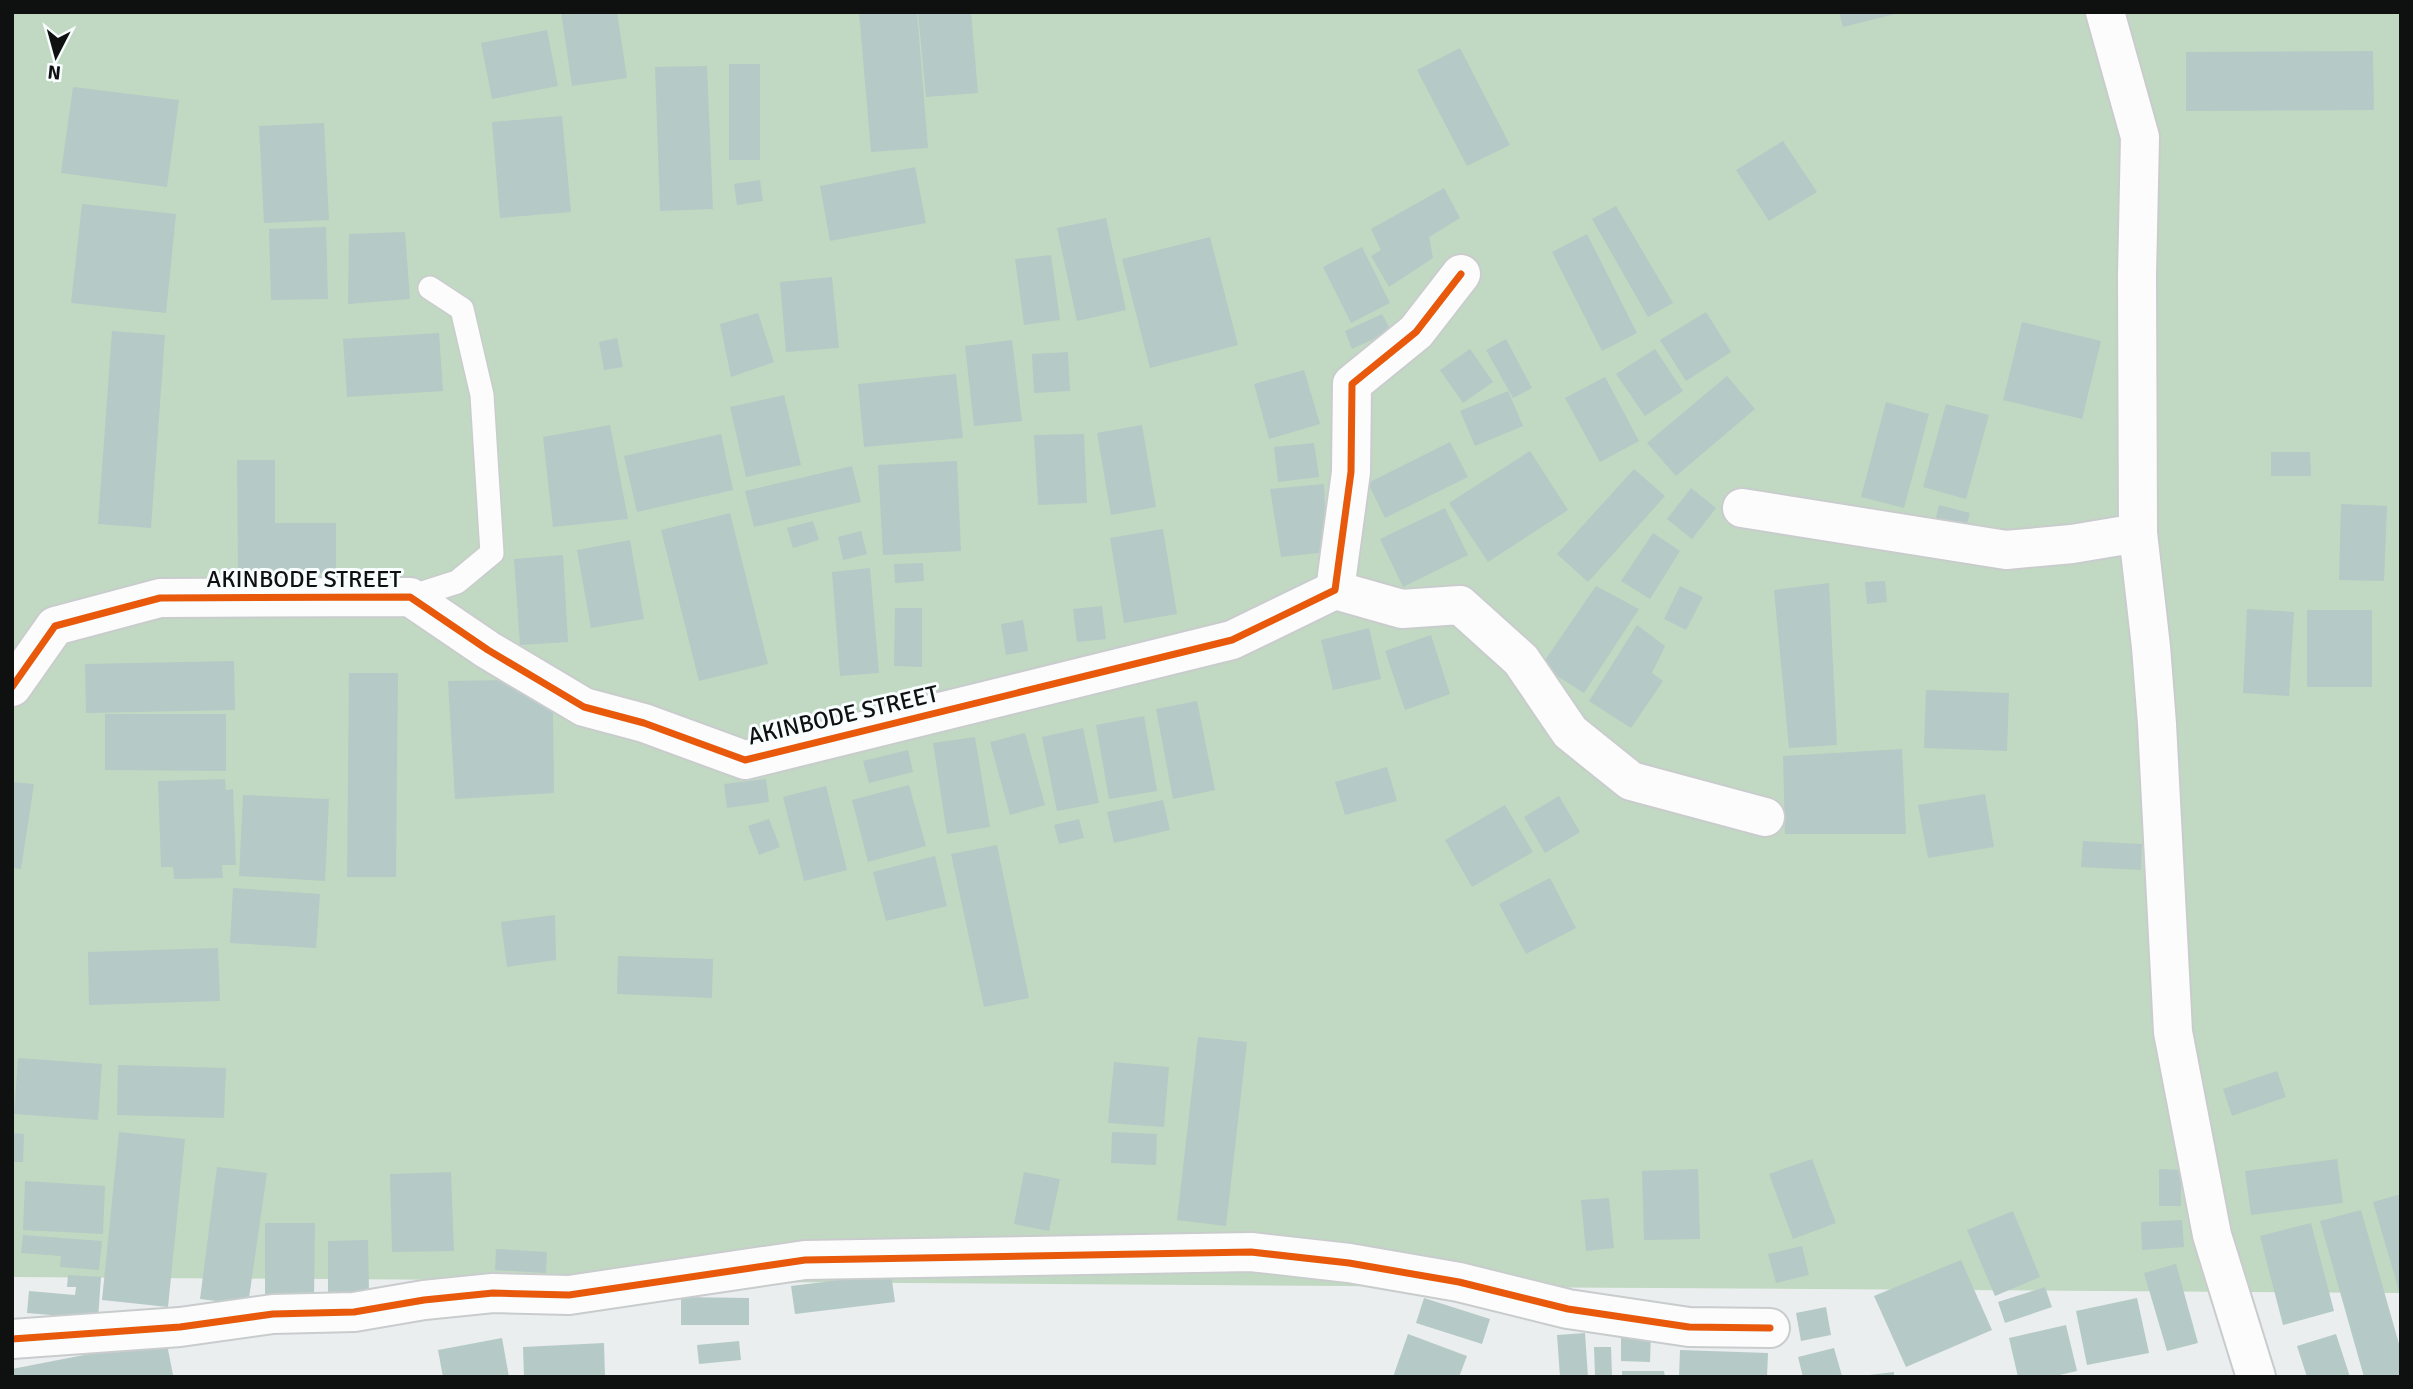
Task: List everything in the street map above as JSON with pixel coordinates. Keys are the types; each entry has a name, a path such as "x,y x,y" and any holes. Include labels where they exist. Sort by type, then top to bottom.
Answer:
{"street":[{"path":"2105,12 2140,137 2137,276 2138,533 2156,711 2173,1032 2212,1235 2256,1377"},
{"path":"1461,274 1416,332 1352,384 1351,472 1335,590 1402,609 1460,605 1521,660 1570,732 1631,781 1765,817"},
{"path":"1742,508 2006,550 2071,544 2138,533"},
{"name":"AKINBODE STREET","path":"12,687 55,626 160,598 410,597 488,650 584,707 644,723 745,761 1232,640 1335,590"},
{"path":"12,1339 180,1327 273,1314 354,1312 424,1300 493,1293 569,1295 805,1261 1237,1252 1349,1264 1459,1282 1568,1309 1689,1327 1770,1328"}],"lane":[{"path":"410,597 457,582 492,553 482,395 462,309 430,288"}],"green space":[{"path":"12,12 2401,12 2401,1293 12,1277"}],"building":[{"path":"561,12 617,12 627,78 572,86"},
{"path":"859,12 917,12 928,148 871,152"},
{"path":"918,12 971,12 978,93 926,97"},
{"path":"1839,12 1899,12 1899,13 1843,27"},
{"path":"547,30 558,86 492,99 481,43"},
{"path":"1460,48 1510,145 1467,166 1417,70"},
{"path":"2373,51 2374,110 2186,111 2186,52"},
{"path":"729,64 760,64 760,160 729,160"},
{"path":"707,66 713,209 660,211 655,67"},
{"path":"73,87 179,100 167,187 61,173"},
{"path":"562,116 571,212 500,218 492,122"},
{"path":"324,123 329,220 264,223 259,126"},
{"path":"1783,141 1817,192 1769,221 1736,170"},
{"path":"915,167 926,223 830,241 820,186"},
{"path":"760,180 763,201 737,205 734,184"},
{"path":"1444,188 1460,218 1429,237 1433,258 1389,287 1371,256 1381,250 1371,229"},
{"path":"82,204 176,214 166,313 71,303"},
{"path":"1616,206 1673,303 1648,317 1592,219"},
{"path":"1106,218 1126,310 1077,321 1057,228"},
{"path":"326,227 328,299 271,300 269,229"},
{"path":"405,232 410,299 348,304 349,234"},
{"path":"1587,234 1637,333 1602,351 1552,252"},
{"path":"1210,237 1238,345 1150,368 1122,259"},
{"path":"1362,247 1390,303 1351,323 1323,267"},
{"path":"1051,255 1060,320 1024,325 1015,259"},
{"path":"832,277 839,348 786,352 780,282"},
{"path":"1706,312 1731,352 1686,381 1660,340"},
{"path":"758,313 774,362 731,377 720,324"},
{"path":"1382,314 1391,331 1352,349 1345,331"},
{"path":"2022,322 2101,341 2082,419 2003,400"},
{"path":"112,331 165,335 151,528 98,524"},
{"path":"439,333 443,391 347,397 343,339"},
{"path":"617,338 623,367 604,370 599,342"},
{"path":"1506,339 1532,388 1513,398 1486,350"},
{"path":"1012,340 1022,421 974,426 965,346"},
{"path":"1470,349 1493,382 1463,403 1440,370"},
{"path":"1655,349 1683,391 1645,416 1616,374"},
{"path":"1068,352 1070,391 1034,393 1032,354"},
{"path":"1304,370 1320,424 1269,439 1254,384"},
{"path":"956,374 963,438 864,447 858,384"},
{"path":"1727,376 1755,409 1676,476 1647,443"},
{"path":"1605,377 1639,441 1600,462 1565,398"},
{"path":"1508,391 1523,426 1475,446 1460,411"},
{"path":"784,395 801,465 746,477 730,407"},
{"path":"1886,402 1929,414 1904,508 1861,497"},
{"path":"1946,404 1989,415 1966,499 1923,487"},
{"path":"610,425 628,519 553,527 543,437"},
{"path":"1142,425 1156,507 1111,515 1097,433"},
{"path":"721,434 733,490 637,512 624,456"},
{"path":"1084,434 1087,503 1038,505 1034,435"},
{"path":"1450,442 1468,477 1385,518 1368,483"},
{"path":"1314,443 1319,477 1278,482 1274,447"},
{"path":"1530,451 1568,510 1488,562 1449,503"},
{"path":"2271,452 2310,452 2311,476 2271,476"},
{"path":"237,460 275,460 275,523 336,523 336,573 238,573"},
{"path":"957,461 961,551 883,555 878,465"},
{"path":"852,466 861,502 754,527 745,491"},
{"path":"1634,469 1665,496 1588,582 1557,554"},
{"path":"1324,484 1327,552 1281,557 1270,489"},
{"path":"1691,488 1716,508 1692,539 1667,519"},
{"path":"2341,504 2387,506 2384,581 2339,580"},
{"path":"1939,505 1970,513 1963,538 1933,530"},
{"path":"1445,508 1468,555 1403,587 1380,539"},
{"path":"730,513 768,664 699,681 661,530"},
{"path":"813,521 819,540 793,548 787,528"},
{"path":"1163,529 1177,614 1124,623 1110,538"},
{"path":"861,531 867,554 843,560 838,537"},
{"path":"1653,533 1680,551 1650,599 1621,581"},
{"path":"630,540 644,619 591,628 577,550"},
{"path":"563,555 568,642 520,645 514,559"},
{"path":"923,563 924,581 895,583 894,564"},
{"path":"870,568 879,673 840,676 832,572"},
{"path":"1885,581 1887,602 1867,604 1865,582"},
{"path":"1829,583 1837,745 1789,748 1774,590"},
{"path":"1596,586 1639,609 1584,693 1541,666"},
{"path":"1680,586 1703,597 1686,630 1664,619"},
{"path":"1102,606 1106,639 1077,642 1073,609"},
{"path":"895,608 922,608 922,667 894,666"},
{"path":"2247,609 2294,612 2289,696 2243,693"},
{"path":"2307,610 2372,610 2372,687 2307,687"},
{"path":"1023,620 1028,651 1006,655 1001,624"},
{"path":"1637,625 1665,646 1652,673 1663,681 1631,728 1589,701"},
{"path":"1369,628 1381,679 1333,690 1321,640"},
{"path":"1431,635 1450,694 1405,710 1385,651"},
{"path":"234,661 235,710 86,713 85,664"},
{"path":"349,673 398,673 396,877 347,877"},
{"path":"511,680 553,712 554,793 455,799 448,681"},
{"path":"1926,690 2009,693 2007,751 1924,748"},
{"path":"1197,701 1215,790 1173,799 1156,709"},
{"path":"105,714 226,714 226,771 105,770"},
{"path":"1144,716 1157,791 1109,799 1096,725"},
{"path":"1083,728 1099,803 1057,811 1042,737"},
{"path":"1025,733 1045,805 1010,815 990,742"},
{"path":"975,737 990,827 947,834 933,743"},
{"path":"1902,749 1906,834 1785,834 1783,756"},
{"path":"908,750 913,772 869,783 863,761"},
{"path":"1387,767 1397,801 1345,815 1335,782"},
{"path":"225,779 226,790 233,789 236,865 222,865 223,878 174,879 173,867 161,867 158,781"},
{"path":"766,779 769,802 727,808 724,784"},
{"path":"12,782 34,784 21,869 12,868"},
{"path":"909,785 926,846 868,862 852,800"},
{"path":"826,786 847,870 804,881 783,797"},
{"path":"1985,794 1994,847 1928,858 1918,805"},
{"path":"243,795 329,799 325,881 239,876"},
{"path":"1559,796 1580,832 1545,853 1524,817"},
{"path":"1163,800 1170,830 1114,843 1107,812"},
{"path":"1505,805 1533,852 1472,887 1445,840"},
{"path":"769,819 780,847 759,855 748,826"},
{"path":"1079,819 1084,838 1059,844 1054,825"},
{"path":"2083,841 2142,844 2141,870 2081,867"},
{"path":"997,845 1029,998 984,1007 951,854"},
{"path":"935,856 947,906 886,921 873,872"},
{"path":"1550,878 1576,928 1526,954 1499,904"},
{"path":"233,888 320,894 316,948 230,943"},
{"path":"555,915 556,960 507,967 501,922"},
{"path":"218,948 220,1001 89,1005 88,952"},
{"path":"618,956 713,959 712,998 617,994"},
{"path":"1198,1037 1247,1042 1226,1226 1177,1220"},
{"path":"18,1058 102,1064 98,1120 14,1114"},
{"path":"1114,1062 1169,1067 1164,1127 1108,1123"},
{"path":"118,1065 226,1068 224,1118 117,1115"},
{"path":"2277,1071 2286,1097 2232,1116 2223,1089"},
{"path":"119,1132 185,1139 168,1307 102,1300"},
{"path":"1112,1132 1157,1134 1156,1165 1111,1163"},
{"path":"12,1133 24,1134 23,1162 12,1162"},
{"path":"1812,1159 1836,1223 1793,1239 1769,1174"},
{"path":"2337,1159 2343,1203 2251,1215 2245,1171"},
{"path":"217,1167 267,1173 248,1305 200,1299"},
{"path":"1698,1169 1700,1239 1644,1240 1642,1171"},
{"path":"2159,1169 2181,1170 2181,1206 2159,1206"},
{"path":"451,1172 454,1251 392,1252 390,1174"},
{"path":"1024,1172 1060,1179 1049,1231 1014,1224"},
{"path":"25,1181 105,1186 103,1234 23,1230"},
{"path":"2401,1194 2401,1294 2400,1294 2373,1202"},
{"path":"1609,1198 1614,1248 1586,1251 1581,1200"},
{"path":"2361,1210 2401,1351 2401,1377 2364,1377 2320,1221"},
{"path":"2013,1211 2040,1277 1995,1296 1967,1230"},
{"path":"2182,1220 2184,1247 2142,1250 2141,1222"},
{"path":"265,1223 315,1223 314,1298 265,1298"},
{"path":"2311,1223 2334,1311 2283,1325 2260,1236"},
{"path":"23,1235 102,1241 99,1270 60,1267 61,1256 21,1253"},
{"path":"368,1240 369,1292 328,1293 328,1241"},
{"path":"1802,1246 1809,1275 1776,1283 1768,1254"},
{"path":"496,1249 547,1252 546,1273 495,1270"},
{"path":"1961,1260 1992,1330 1906,1367 1874,1296"},
{"path":"2176,1264 2198,1343 2167,1351 2144,1273"},
{"path":"891,1274 895,1302 795,1314 791,1286"},
{"path":"68,1275 101,1277 98,1319 27,1313 29,1291 75,1295 76,1287 67,1287"},
{"path":"2045,1287 2052,1307 2005,1323 1998,1302"},
{"path":"681,1297 749,1298 749,1325 681,1325"},
{"path":"1424,1298 1490,1319 1482,1344 1416,1323"},
{"path":"2137,1298 2149,1353 2087,1365 2076,1311"},
{"path":"1826,1307 1831,1335 1801,1341 1796,1313"},
{"path":"2066,1325 2077,1371 2051,1377 2018,1377 2009,1338"},
{"path":"1621,1331 1651,1331 1650,1362 1621,1361"},
{"path":"1585,1333 1588,1377 1560,1377 1557,1335"},
{"path":"1408,1334 1467,1356 1459,1377 1393,1377"},
{"path":"2336,1334 2350,1377 2307,1377 2297,1346"},
{"path":"502,1338 509,1377 443,1377 438,1350"},
{"path":"166,1339 173,1375 12,1377 12,1369"},
{"path":"739,1341 741,1360 699,1364 697,1345"},
{"path":"604,1343 605,1377 524,1377 523,1347"},
{"path":"1594,1347 1611,1347 1612,1375 1595,1375"},
{"path":"1834,1348 1842,1376 1803,1377 1798,1357"},
{"path":"1680,1350 1768,1353 1767,1377 1679,1377"},
{"path":"1622,1371 1664,1371 1665,1377 1622,1377"},
{"path":"1894,1372 1894,1377 1869,1377 1869,1375"}],"cycle path":[{"path":"12,687 55,626 160,598 410,597 488,650 584,707 644,723 745,760 1232,640 1335,590 1351,472 1352,384 1416,332 1461,274"},
{"path":"12,1339 180,1327 273,1314 354,1312 424,1300 493,1293 569,1295 805,1260 1251,1252 1349,1263 1459,1282 1568,1309 1689,1327 1770,1328"}]}
